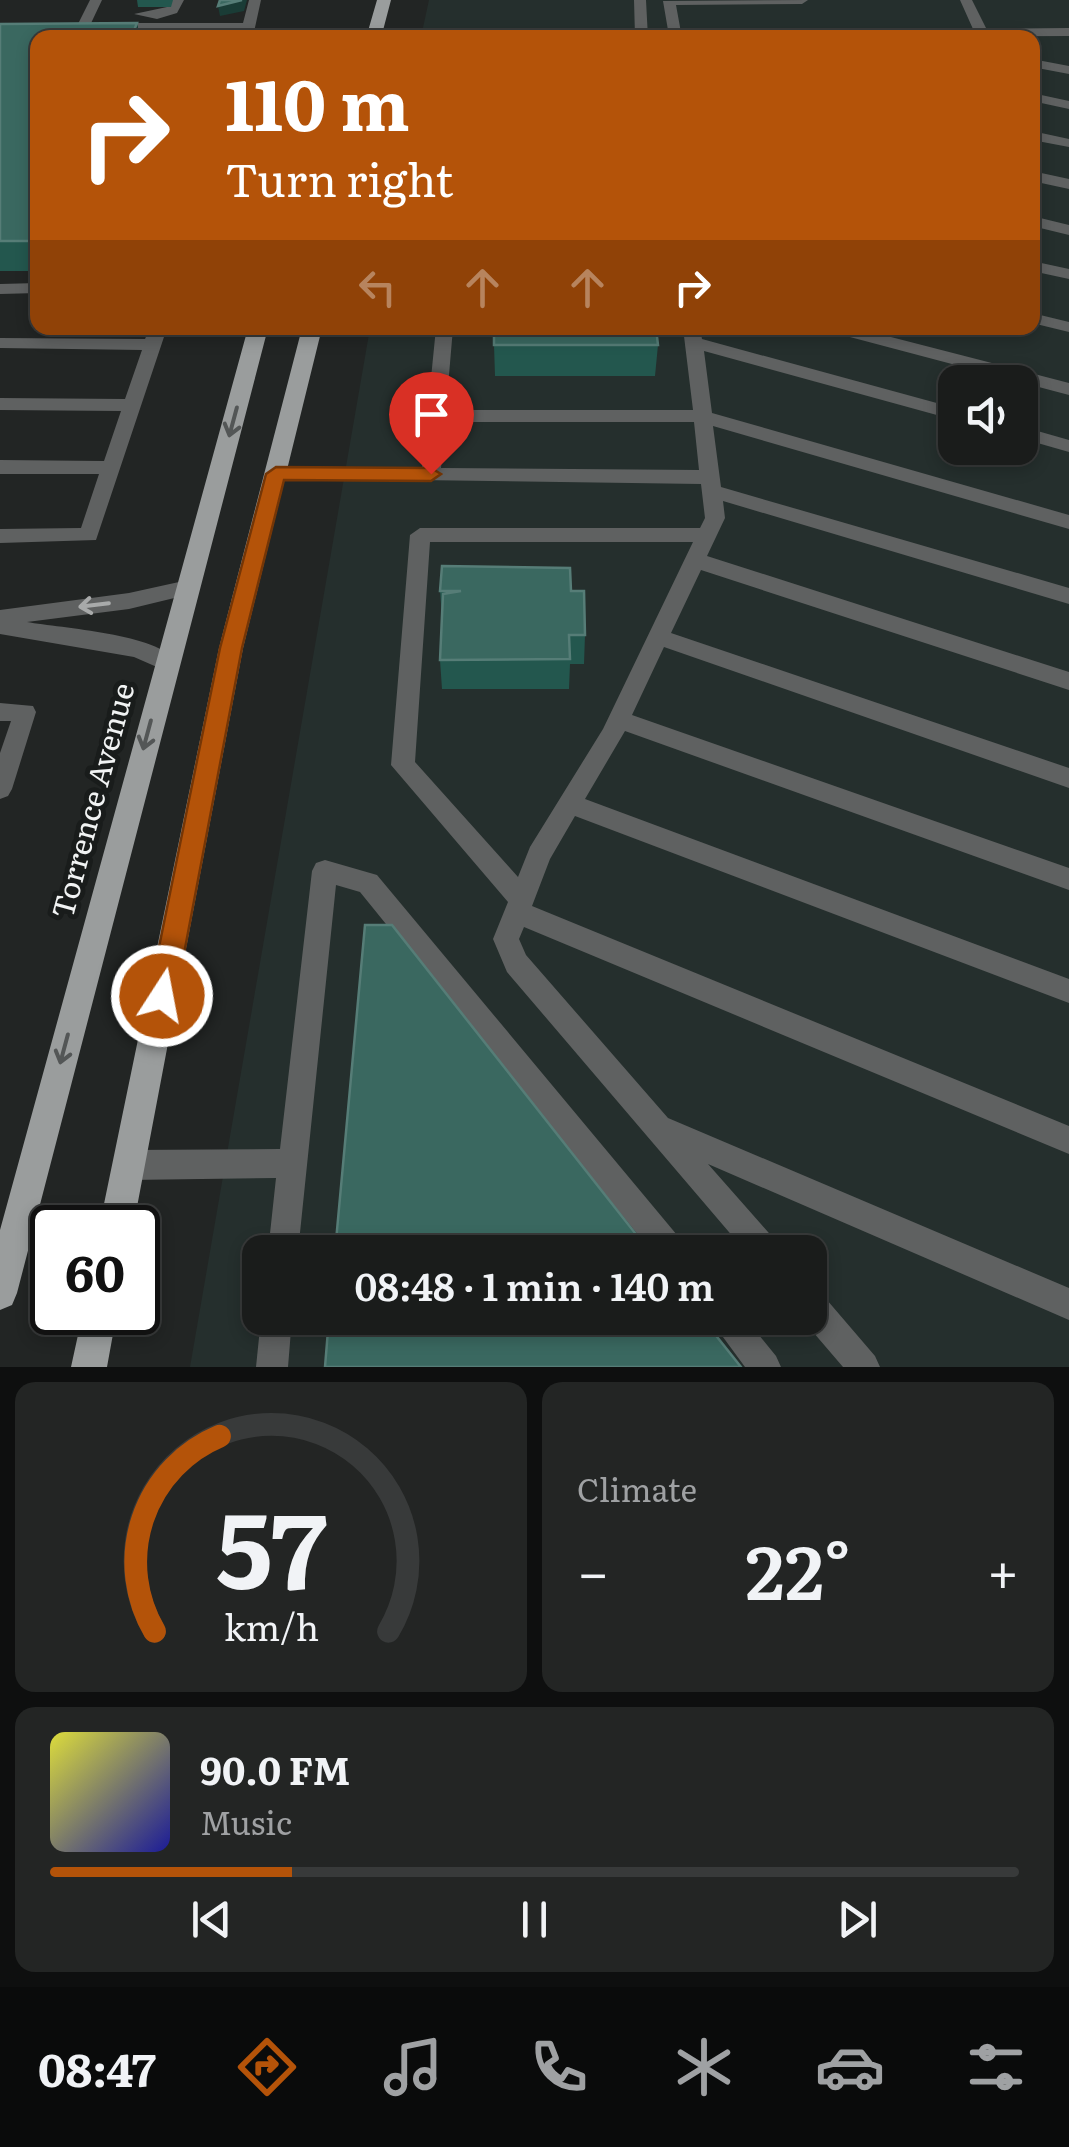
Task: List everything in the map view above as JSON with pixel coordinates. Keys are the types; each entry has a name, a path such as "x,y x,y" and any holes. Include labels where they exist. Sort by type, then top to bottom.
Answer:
{"main road":[{"path":"376,30 384,0"},
{"name":"Torrence Avenue","path":"0,1293 256,335"},
{"path":"120,1205 231,648 310,335"},
{"path":"90,1367 96,1335"}],"street":[{"path":"1040,33 1069,32"}],"lane":[{"path":"76,30 96,0"},
{"path":"138,7 142,15 158,15 172,10 178,0"},
{"path":"249,30 256,0"},
{"path":"640,0 651,30"},
{"path":"675,30 669,0 802,0"},
{"path":"966,0 980,30"},
{"path":"1040,62 1069,61"},
{"path":"1040,64 1069,70"},
{"path":"1040,99 1069,105"},
{"path":"1040,137 1069,143"},
{"path":"1040,178 1069,184"},
{"path":"1040,224 1069,230"},
{"path":"1040,268 1069,274"},
{"path":"0,288 30,288"},
{"path":"1040,320 1069,328"},
{"path":"431,474 443,335"},
{"path":"750,1235 516,963 506,939 539,855 619,720 716,518 693,335 938,409"},
{"path":"864,335 1069,389"},
{"path":"0,343 155,336 89,535 0,536"},
{"path":"0,404 132,405"},
{"path":"436,416 702,416 1069,522"},
{"path":"1038,437 1069,446"},
{"path":"0,467 112,468"},
{"path":"276,474 431,474 710,484 1069,596"},
{"path":"708,535 420,535 404,764 520,906 1069,1140"},
{"path":"695,560 1069,681"},
{"path":"0,618 129,601 188,588"},
{"path":"0,626 138,649 166,662"},
{"path":"659,637 1069,778"},
{"path":"0,712 25,712 0,788"},
{"path":"619,720 1069,879"},
{"path":"570,804 1069,991"},
{"path":"286,1235 325,871 368,883 657,1235"},
{"path":"657,1127 1069,1304"},
{"path":"128,1166 293,1163"},
{"path":"827,1324 864,1367"},
{"path":"272,1367 275,1335"},
{"path":"739,1335 766,1367"}],"shaded area":[{"path":"429,0 1069,0 1069,1367 190,1367 369,335 1040,335 1040,30 423,30"}],"building":[{"path":"220,0 242,0 218,6"},
{"path":"137,23 134,30 30,30 30,241 0,241 0,24"},
{"path":"494,335 657,335 658,345 494,345"},
{"path":"442,566 570,568 571,591 584,591 585,635 569,635 570,659 440,660 443,594 461,591 440,591"},
{"path":"365,925 392,925 637,1235 337,1235"},
{"path":"328,1335 716,1335 741,1367 325,1367"}],"route":[{"path":"162,996 231,648 276,474 431,474"}]}
